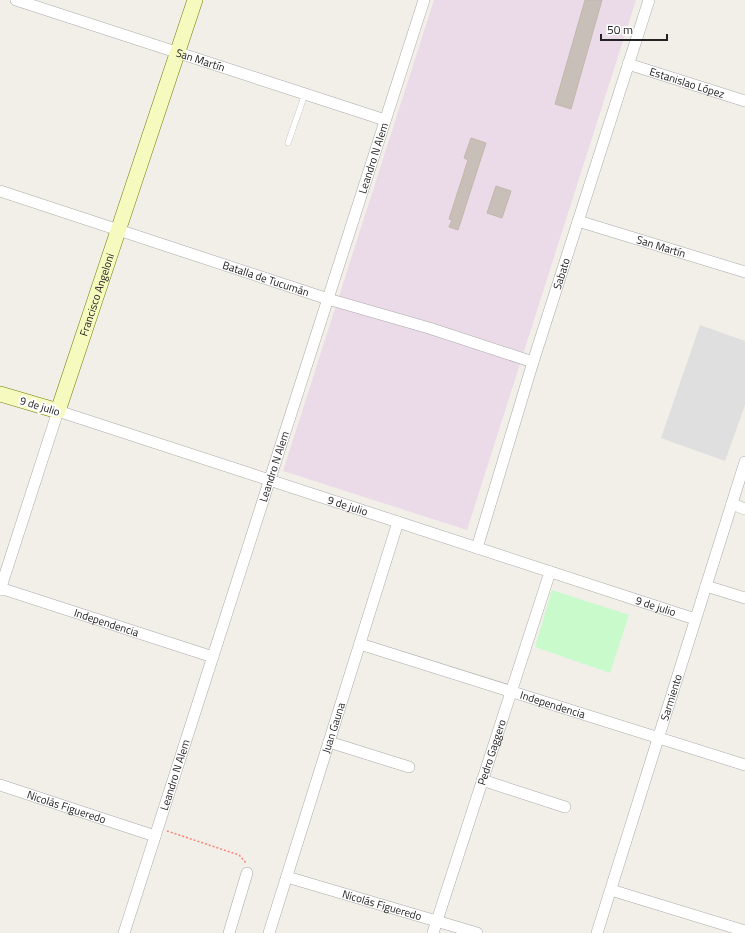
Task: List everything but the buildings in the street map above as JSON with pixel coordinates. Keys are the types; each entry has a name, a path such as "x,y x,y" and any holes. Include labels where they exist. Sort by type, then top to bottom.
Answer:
{"main road":[{"name":"Francisco Angeloni","path":"58,411 195,0"},
{"name":"9 de julio","path":"0,394 58,411"}],"street":[{"name":"San Martín","path":"16,0 385,120"},
{"name":"Leandro N Alem","path":"124,933 424,0"},
{"name":"Sabato","path":"477,548 533,362 649,0"},
{"name":"Estanislao López","path":"628,64 745,101"},
{"name":"Batalla de Tucumán","path":"0,192 328,299 428,328 533,362"},
{"name":"San Martín","path":"578,221 745,272"},
{"name":"9 de julio","path":"58,411 695,619"},
{"name":"Francisco Angeloni","path":"0,589 58,411"},
{"name":"Sarmiento","path":"597,933 745,462"},
{"path":"732,504 745,509"},
{"name":"Juan Gauna","path":"269,933 398,522"},
{"name":"Pedro Gaggero","path":"433,933 510,691 550,572"},
{"path":"706,586 745,598"},
{"name":"Independencia","path":"0,589 213,657"},
{"name":"Independencia","path":"360,644 745,765"},
{"path":"329,742 409,767"},
{"path":"482,780 565,807"},
{"name":"Nicolás Figueredo","path":"0,785 157,832"},
{"path":"228,933 247,873"},
{"name":"Nicolás Figueredo","path":"287,877 477,933"},
{"path":"611,890 745,931"}],"lane":[{"path":"288,143 305,94"}],"path":[{"path":"157,832 239,855 246,862 247,873"}],"shaded area":[{"path":"434,0 636,0 467,530 283,471"},
{"path":"700,325 745,341 745,405 725,461 661,438"}],"green space":[{"path":"552,590 629,615 610,673 535,647"}]}
